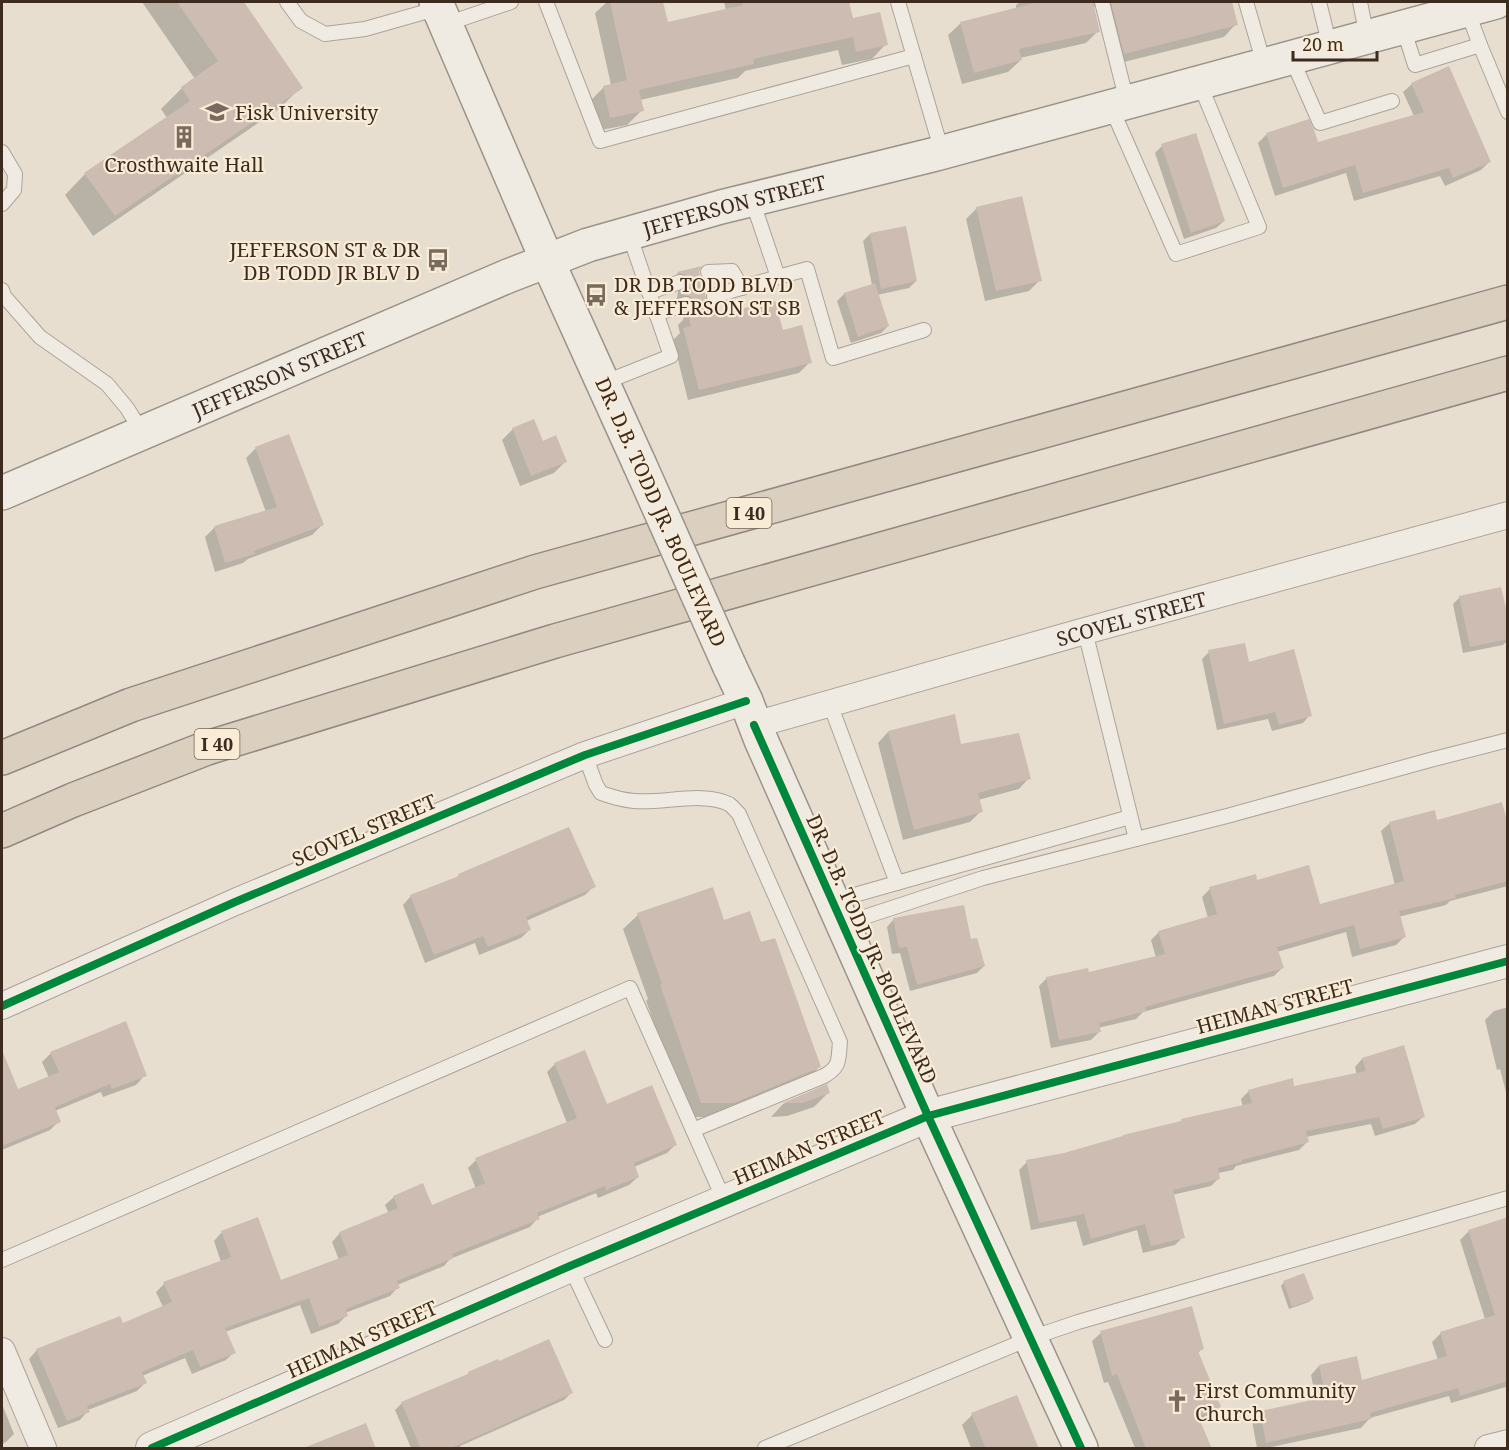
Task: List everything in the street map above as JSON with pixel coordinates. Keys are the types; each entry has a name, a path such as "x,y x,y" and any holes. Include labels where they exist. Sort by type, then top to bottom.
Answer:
{"highway":[{"name":"I 40","path":"2,758 131,705 535,572 1508,302"},
{"name":"I 40","path":"2,831 73,800 207,748 555,641 1508,373"}],"main road":[{"name":"JEFFERSON STREET","path":"2,493 547,260 588,245 752,199 942,152 1482,5"},
{"name":"DR. D.B. TODD JR. BOULEVARD","path":"440,11 547,260 928,1116 1081,1449"}],"street":[{"name":"SCOVEL STREET","path":"2,1006 235,902 585,754 750,713 830,704 1508,514"},
{"name":"HEIMAN STREET","path":"152,1449 570,1266 928,1116 1508,961"},
{"path":"2,1352 43,1449"},
{"path":"1488,1449 1508,1443"}],"lane":[{"path":"287,2 301,21 325,34 365,29 440,11 511,2"},
{"path":"546,2 600,141 914,56"},
{"path":"898,2 942,152"},
{"path":"1102,2 1119,104 1176,254 1259,227 1199,82"},
{"path":"1246,2 1278,61 1320,123 1392,101"},
{"path":"1319,2 1329,47"},
{"path":"1360,2 1367,37"},
{"path":"1482,5 1480,45 1508,112"},
{"path":"1403,27 1415,65 1480,45"},
{"path":"2,152 15,174 14,190 2,204"},
{"path":"752,199 778,277"},
{"path":"603,383 671,356 629,234"},
{"path":"714,296 807,269 832,358 924,330"},
{"path":"708,272 732,271 742,288"},
{"path":"649,292 680,282"},
{"path":"2,290 4,296 40,337 107,384 127,408 142,432"},
{"path":"656,314 686,304"},
{"path":"1085,631 1136,839"},
{"path":"830,704 897,883"},
{"path":"838,913 1227,816 1430,759 1508,740"},
{"path":"585,754 601,793 635,801 687,798 718,800 731,805 739,814 840,1042 835,1069 824,1076 693,1130"},
{"path":"838,913 897,883 1130,817"},
{"path":"2,1260 630,988 724,1200"},
{"path":"765,1449 1031,1338 1078,1322 1508,1198"},
{"path":"570,1266 605,1340"}],"building":[{"name":"Crosthwaite Hall","path":"177,2 244,2 303,88 115,216 84,173 190,101 181,87 218,61"},
{"path":"610,2 663,2 668,22 743,5 742,2 849,2 853,18 880,12 888,45 856,52 853,37 753,59 754,64 639,90 644,111 610,118 603,86 627,80"},
{"path":"1038,2 1093,2 1100,32 1019,49 1022,60 974,73 960,22"},
{"path":"1111,2 1232,2 1238,25 1124,54"},
{"path":"1449,66 1491,162 1453,178 1449,168 1363,193 1355,165 1283,188 1266,133 1309,119 1318,142 1424,112 1411,83"},
{"path":"1196,133 1225,221 1191,233 1161,144"},
{"path":"1022,196 1042,281 996,291 976,207"},
{"path":"906,226 917,281 881,289 870,233"},
{"path":"702,266 700,276 704,280 711,281 712,287 705,294 706,299 711,305 717,305 719,314 775,301 783,330 802,325 812,363 699,390 683,328 691,326 688,313 693,309 695,302 682,291 687,288 689,280 686,275 677,272"},
{"path":"875,283 889,326 858,337 844,293"},
{"path":"534,419 543,441 556,435 567,462 531,476 512,428"},
{"path":"289,434 324,525 254,551 255,554 225,563 214,526 277,507 255,447"},
{"path":"1501,587 1508,617 1508,639 1470,647 1459,596"},
{"path":"1245,643 1249,662 1294,649 1312,716 1279,725 1275,712 1224,724 1208,650"},
{"path":"955,714 961,744 1019,733 1031,779 978,793 983,812 914,830 888,731"},
{"path":"1502,802 1508,824 1508,881 1455,895 1456,898 1399,911 1406,937 1360,949 1354,925 1277,947 1284,968 1145,1007 1146,1011 1099,1023 1101,1032 1059,1040 1046,977 1088,968 1089,972 1165,954 1158,931 1217,914 1209,887 1256,874 1257,880 1309,865 1320,904 1404,881 1389,822 1435,810 1437,820"},
{"path":"569,827 596,887 526,917 531,930 488,947 483,936 434,955 410,895"},
{"path":"713,887 724,920 750,911 761,942 775,938 821,1067 734,1103 701,1103 637,913"},
{"path":"964,905 971,939 977,938 985,966 917,985 907,947 899,948 893,918"},
{"path":"126,1021 147,1076 112,1089 110,1084 55,1107 61,1122 2,1146 2,1050 18,1089 59,1072 50,1052"},
{"path":"1404,1045 1425,1117 1383,1129 1379,1117 1306,1131 1309,1142 1218,1168 1220,1179 1173,1190 1185,1238 1151,1246 1145,1224 1091,1239 1084,1214 1039,1223 1026,1160 1064,1153 1181,1121 1181,1119 1252,1103 1248,1090 1293,1078 1294,1086 1366,1071 1362,1058"},
{"path":"585,1050 607,1104 652,1085 677,1145 634,1163 639,1177 606,1190 605,1186 537,1213 540,1219 452,1254 454,1258 397,1281 400,1288 346,1309 348,1316 319,1327 309,1298 225,1328 236,1353 200,1367 193,1350 142,1372 147,1383 87,1406 90,1412 67,1421 36,1349 120,1316 123,1323 172,1302 163,1282 231,1257 221,1231 258,1217 281,1280 348,1255 339,1232 398,1208 393,1196 423,1183 432,1205 485,1183 475,1158 577,1118 554,1063"},
{"path":"827,1084 830,1093 803,1103 783,1103"},
{"path":"1508,1217 1508,1381 1460,1396 1458,1388 1370,1413 1371,1419 1266,1443 1260,1411 1326,1397 1319,1365 1357,1356 1362,1380 1447,1356 1440,1332 1495,1315 1468,1230"},
{"path":"1304,1273 1314,1299 1292,1307 1283,1281"},
{"path":"1192,1306 1204,1349 1198,1351 1221,1407 1198,1416 1212,1449 1146,1449 1117,1374 1112,1376 1100,1331"},
{"path":"549,1339 573,1393 449,1449 421,1449 401,1402"},
{"path":"1017,1395 1039,1449 986,1449 971,1413"},
{"path":"366,1423 376,1449 306,1449 306,1447"}],"cycle path":[{"path":"2,1006 235,902 585,755 746,701"},
{"path":"754,725 928,1116 1081,1448"},
{"path":"152,1448 570,1266 928,1116 1508,961"}],"place":[{"name":"Fisk University","path":"217,112"},
{"name":"Crosthwaite Hall","path":"184,137"},
{"name":"JEFFERSON ST & DR DB TODD JR BLV D","path":"438,260"},
{"name":"DR DB TODD BLVD & JEFFERSON ST SB","path":"596,295"},
{"name":"First Community Church","path":"1177,1401"}]}
